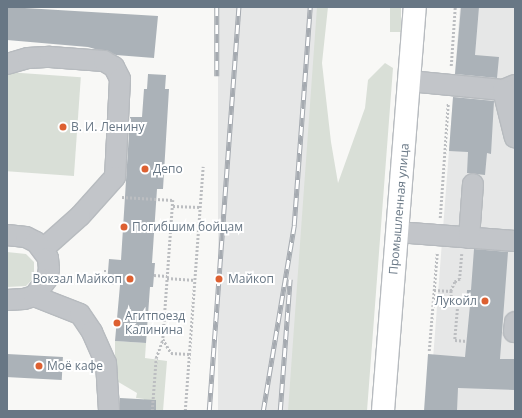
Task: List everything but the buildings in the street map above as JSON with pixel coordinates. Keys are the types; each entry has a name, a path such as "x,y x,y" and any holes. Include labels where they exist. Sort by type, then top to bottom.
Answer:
{"main road":[{"name":"Промышленная улица","path":"383,411 415,7"}],"street":[{"path":"7,64 35,58 104,61 114,67 120,79 115,177 80,216 43,249"},
{"path":"409,81 450,85 509,87 515,138"},
{"path":"466,237 473,184"},
{"path":"397,232 515,241"},
{"path":"7,235 26,237 43,249 48,258 47,279 34,296 24,300 7,300"},
{"path":"34,296 80,314 92,332 106,362 109,411"}],"path":[{"path":"429,351 439,235 455,7"},
{"path":"185,411 203,167"},
{"path":"117,197 173,200 163,339 156,358 152,411"},
{"path":"173,206 200,208"},
{"path":"466,237 460,279 455,282 451,291 452,302 458,305 455,340 467,341"},
{"path":"104,271 108,272"},
{"path":"154,275 195,280"},
{"path":"434,290 451,291"},
{"path":"163,339 172,353 190,354"}],"shaded area":[{"path":"218,7 317,7 317,411 218,411"},
{"path":"317,7 328,7 322,63 331,142 338,183 365,108 368,80 385,63 393,68 367,411 288,411"},
{"path":"390,7 401,7 401,32 390,32"},
{"name":"Лукойл","path":"460,7 515,7 515,411 429,411"},
{"path":"7,72 81,77 74,176 7,171"},
{"path":"7,252 26,254 34,262 34,278 26,286 7,287"},
{"path":"115,341 146,343 145,358 167,361 163,411 143,411 144,399 136,398 137,393 115,380"}],"railway":[{"path":"217,7 217,76"},
{"path":"209,411 239,7"},
{"path":"263,411 294,225 310,7"},
{"path":"280,411 290,279"}],"place":[{"name":"В. И. Ленину","path":"63,127"},
{"name":"Депо","path":"145,169"},
{"name":"Погибшим бойцам","path":"124,227"},
{"name":"Вокзал Майкоп","path":"130,279"},
{"name":"Майкоп","path":"219,279"},
{"name":"Лукойл","path":"485,301"},
{"name":"Агитпоезд Калинина","path":"117,323"},
{"name":"Моё кафе","path":"39,366"}]}
